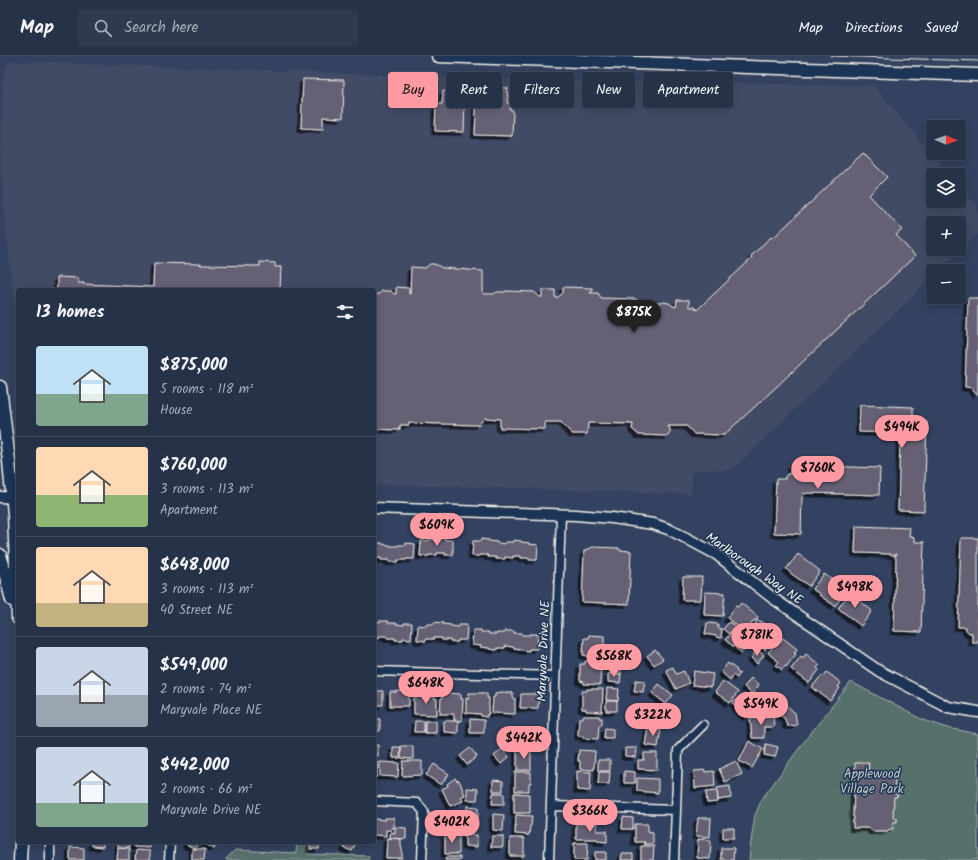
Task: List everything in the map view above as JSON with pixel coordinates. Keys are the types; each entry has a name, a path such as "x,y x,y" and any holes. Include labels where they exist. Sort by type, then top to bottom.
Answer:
{"main road":[{"path":"438,56 701,61 978,75"},
{"path":"0,387 9,461 10,497 14,514 16,566"},
{"path":"9,461 16,469"},
{"path":"0,556 16,615"},
{"path":"20,860 21,844"}],"street":[{"name":"Marlborough Way NE","path":"376,508 576,515 653,524 668,529 716,554 774,599 879,671 948,707 978,712"},
{"name":"Maryvale Drive NE","path":"549,860 561,514"},
{"path":"376,670 555,676"},
{"path":"674,860 678,750 703,725"},
{"path":"376,801 417,803 424,812 422,860"},
{"path":"552,806 676,810"},
{"path":"50,844 50,860"},
{"path":"169,860 170,844"}],"shaded area":[{"path":"9,61 388,75 388,108 438,108 438,77 446,77 446,108 502,108 502,78 510,79 510,108 574,108 574,80 582,81 582,108 635,108 635,82 643,82 643,108 733,108 733,83 874,86 926,147 926,160 937,160 944,168 926,168 926,208 966,208 966,193 978,207 978,233 966,245 966,216 926,216 926,256 954,256 946,264 926,264 926,284 732,470 692,471 691,494 376,484 376,288 16,288 16,308 10,267 0,165 3,77"}],"green space":[{"name":"Applewood Village Park","path":"851,682 921,719 948,728 978,734 978,860 749,860 755,815 762,799 803,743"},
{"path":"297,844 309,844 308,854 369,856 368,860 226,860 235,850 296,853"}],"building":[{"path":"303,79 344,80 343,118 323,117 323,129 301,128"},
{"path":"502,88 508,88 507,103 510,103 510,110 513,110 512,136 475,135 476,108 502,108"},
{"path":"443,91 446,91 446,108 465,108 464,132 435,131 436,108 438,108 438,104 442,104"},
{"path":"863,153 887,177 869,195 902,230 896,235 915,256 724,435 694,434 687,426 668,426 670,433 668,436 639,435 632,429 633,424 588,423 587,434 572,434 561,422 545,422 545,429 500,428 500,419 485,418 478,425 409,423 409,425 400,425 400,429 398,430 376,429 376,294 379,294 382,291 391,291 396,294 396,287 409,288 410,294 411,267 425,268 430,264 434,264 442,268 483,271 483,294 494,294 505,291 534,292 542,297 542,290 555,290 555,297 557,298 563,293 563,287 592,288 592,292 590,293 598,293 601,298 636,299 640,303 663,302 669,303 676,307 677,300 689,300 689,307 694,307 697,310 752,258 751,256 771,237 773,238"},
{"path":"260,262 275,263 275,267 281,267 280,288 57,288 57,277 78,278 78,283 84,283 83,284 153,287 154,263 260,266"},
{"path":"968,298 978,298 978,394 973,391 973,388 965,387"},
{"path":"860,405 913,407 913,416 919,418 919,422 927,422 924,511 898,510 900,433 898,435 895,433 859,432"},
{"path":"791,465 880,468 879,495 805,494 803,492 801,534 774,533 776,479 785,479 787,474 790,474"},
{"path":"856,526 910,528 909,536 912,536 915,539 915,542 924,542 921,632 894,631 896,554 894,556 891,554 855,553"},
{"path":"437,538 453,540 453,555 437,553 437,555 420,556 421,541 429,541 429,539 437,540"},
{"path":"961,538 978,538 978,642 972,642 972,633 969,633 966,630 966,627 958,627"},
{"path":"481,539 505,544 505,542 513,542 513,540 538,545 537,560 521,558 521,556 496,559 496,557 488,557 488,555 472,556 473,541 481,541"},
{"path":"376,543 382,543 390,546 406,545 406,543 415,544 414,559 389,562 389,560 381,560 381,558 376,558"},
{"path":"593,547 619,548 619,550 631,551 629,604 582,602 584,551"},
{"path":"798,554 820,571 809,586 786,569"},
{"path":"824,574 847,590 835,606 812,589"},
{"path":"683,577 702,577 701,600 682,600"},
{"path":"705,592 725,593 723,616 704,615"},
{"path":"850,593 872,611 861,626 838,608"},
{"path":"741,603 758,617 745,632 727,618 736,606 738,607"},
{"path":"758,619 775,631 773,635 775,637 765,650 747,636"},
{"path":"388,621 388,623 404,625 404,623 412,623 411,639 403,638 403,640 395,640 395,638 387,638 387,636 376,637 376,622"},
{"path":"434,622 458,627 459,625 467,625 466,640 450,642 450,640 442,640 442,638 434,638 426,639 426,641 417,640 418,625 426,626 426,624 434,624"},
{"path":"729,622 735,626 729,634 723,629"},
{"path":"707,623 718,624 718,628 722,629 721,638 705,634"},
{"path":"473,630 489,632 489,634 514,631 514,633 522,633 522,635 538,634 537,649 529,649 529,651 505,646 505,648 497,648 497,650 472,645"},
{"path":"732,631 741,637 734,647 725,640"},
{"path":"589,635 604,636 604,659 588,658 588,656 583,655 584,638 588,638"},
{"path":"742,638 749,644 742,653 735,648"},
{"path":"783,638 797,649 794,653 796,654 782,670 776,665 779,662 768,653 778,641 780,642"},
{"path":"655,650 663,659 654,665 647,656"},
{"path":"757,650 764,655 757,664 751,658"},
{"path":"806,654 820,665 817,668 819,670 809,683 791,669 801,656 803,658"},
{"path":"585,661 601,662 600,685 584,684 584,682 580,681 580,664 585,664"},
{"path":"728,663 740,674 737,678 733,675 730,680 721,672"},
{"path":"610,664 621,665 621,674 610,673"},
{"path":"673,667 676,674 684,671 689,683 676,689 666,670"},
{"path":"694,671 713,674 711,687 692,685"},
{"path":"827,672 841,683 838,687 840,688 830,701 812,687 822,675 824,676"},
{"path":"608,674 621,674 620,683 608,682"},
{"path":"751,678 759,685 752,694 744,687"},
{"path":"636,680 645,681 643,692 634,691"},
{"path":"723,681 738,692 730,703 715,692"},
{"path":"659,684 673,695 666,704 652,693"},
{"path":"607,688 619,689 618,701 606,700"},
{"path":"587,689 603,689 602,712 586,711 586,709 582,709 582,691 587,691"},
{"path":"376,691 383,691 383,705 376,705"},
{"path":"390,692 409,692 409,706 390,706"},
{"path":"443,693 461,694 461,699 463,699 462,721 454,720 454,714 440,714 441,698 443,698"},
{"path":"469,693 487,693 487,698 489,698 489,714 487,714 487,717 481,716 481,714 466,713 466,697 469,698"},
{"path":"495,693 513,693 513,698 515,698 515,714 492,713 493,697 495,697"},
{"path":"417,694 435,694 434,699 437,699 437,715 414,714 414,698 417,698"},
{"path":"521,694 539,694 538,708 520,708"},
{"path":"745,694 756,709 746,717 741,711 740,712 733,702"},
{"path":"606,701 617,701 617,711 606,711"},
{"path":"785,704 795,713 797,725 787,726 785,719 778,713"},
{"path":"646,705 664,708 663,716 659,716 657,726 643,724 644,719 640,719 641,713 645,714"},
{"path":"583,716 599,716 599,718 602,718 602,725 599,725 598,739 583,738 583,736 578,736 579,718 583,718"},
{"path":"773,716 774,727 764,727 764,738 752,738 750,718"},
{"path":"376,719 380,719 380,731 376,731"},
{"path":"470,719 484,720 484,733 470,733"},
{"path":"415,721 424,721 424,732 414,732"},
{"path":"425,721 436,721 436,733 425,733"},
{"path":"444,721 458,721 458,733 444,732"},
{"path":"648,727 661,729 658,747 645,745"},
{"path":"605,728 613,729 613,738 604,738"},
{"path":"749,741 763,749 752,768 739,761"},
{"path":"766,744 778,747 775,757 764,755"},
{"path":"376,745 378,745 378,756 376,756"},
{"path":"401,746 413,746 413,759 401,758"},
{"path":"393,747 401,747 400,758 393,758"},
{"path":"470,748 477,756 467,765 460,756"},
{"path":"625,748 637,748 636,757 625,756"},
{"path":"502,749 509,757 501,764 494,756"},
{"path":"517,750 531,751 531,770 517,770"},
{"path":"579,750 595,751 594,770 580,769 580,761 578,761"},
{"path":"644,753 657,753 657,770 638,769 638,760 644,760"},
{"path":"598,760 610,760 610,771 598,771"},
{"path":"403,761 422,761 422,775 402,776"},
{"path":"736,761 742,774 725,782 719,769"},
{"path":"376,762 377,762 376,777"},
{"path":"380,762 399,763 398,777 380,776"},
{"path":"855,763 869,763 868,773 895,774 894,794 898,794 897,797 894,797 893,818 897,818 897,822 893,822 893,829 887,831 872,831 870,828 853,828"},
{"path":"434,764 449,774 441,785 426,775"},
{"path":"705,770 705,772 714,771 715,786 695,788 694,771"},
{"path":"577,771 591,772 590,791 577,790"},
{"path":"624,771 635,772 635,783 624,783"},
{"path":"515,772 531,772 529,791 515,791"},
{"path":"599,772 610,772 609,784 598,784"},
{"path":"455,778 457,781 459,780 465,795 461,797 463,801 450,806 442,789 448,786 447,784"},
{"path":"637,778 658,779 658,793 637,791"},
{"path":"493,780 503,781 503,791 493,791"},
{"path":"730,786 731,798 718,800 717,788"},
{"path":"467,788 478,789 477,800 467,800"},
{"path":"717,791 718,802 707,803 706,792"},
{"path":"493,793 504,793 504,804 492,804"},
{"path":"514,793 529,794 530,813 514,813"},
{"path":"467,806 478,807 478,818 467,818"},
{"path":"448,812 462,813 461,832 447,832"},
{"path":"493,814 504,815 503,831 493,830"},
{"path":"516,815 532,816 529,835 515,834"},
{"path":"623,817 633,818 633,829 622,829"},
{"path":"385,818 394,818 394,828 391,830 386,830 386,836 376,835 376,819 385,820"},
{"path":"698,818 711,818 710,837 696,836"},
{"path":"576,824 597,824 597,831 607,831 607,842 597,841 597,839 576,839"},
{"path":"635,824 648,824 648,831 653,832 652,844 635,842"},
{"path":"395,827 406,828 406,839 390,838 391,832 395,833"},
{"path":"723,828 734,828 734,838 723,838"},
{"path":"445,835 459,835 459,854 445,854"},
{"path":"465,835 477,835 477,847 465,846"},
{"path":"492,836 503,836 503,847 491,847"},
{"path":"387,838 401,839 402,858 386,858"},
{"path":"510,838 524,838 524,856 510,856"},
{"path":"698,839 711,840 710,859 697,858"},
{"path":"574,843 588,843 587,860 574,860"},
{"path":"92,844 103,844 103,847 92,846"},
{"path":"118,844 130,844 129,848 118,848"},
{"path":"134,844 150,844 150,848 134,847"},
{"path":"186,844 198,844 195,849"},
{"path":"206,844 218,844 214,849"},
{"path":"311,844 319,844 319,849 310,849"},
{"path":"346,844 355,844 352,851 344,848"},
{"path":"641,846 654,846 653,860 641,860"},
{"path":"70,847 84,848 84,860 70,860"},
{"path":"118,848 129,849 129,860 117,860"},
{"path":"721,848 734,848 733,860 721,859"},
{"path":"192,849 205,849 204,860 192,860"},
{"path":"136,850 150,851 151,860 135,860"},
{"path":"595,852 606,852 606,860 595,860"},
{"path":"622,854 633,854 633,860 621,860"},
{"path":"446,857 460,857 460,860 445,860"}],"tram line":[{"path":"831,56 978,61"}]}
